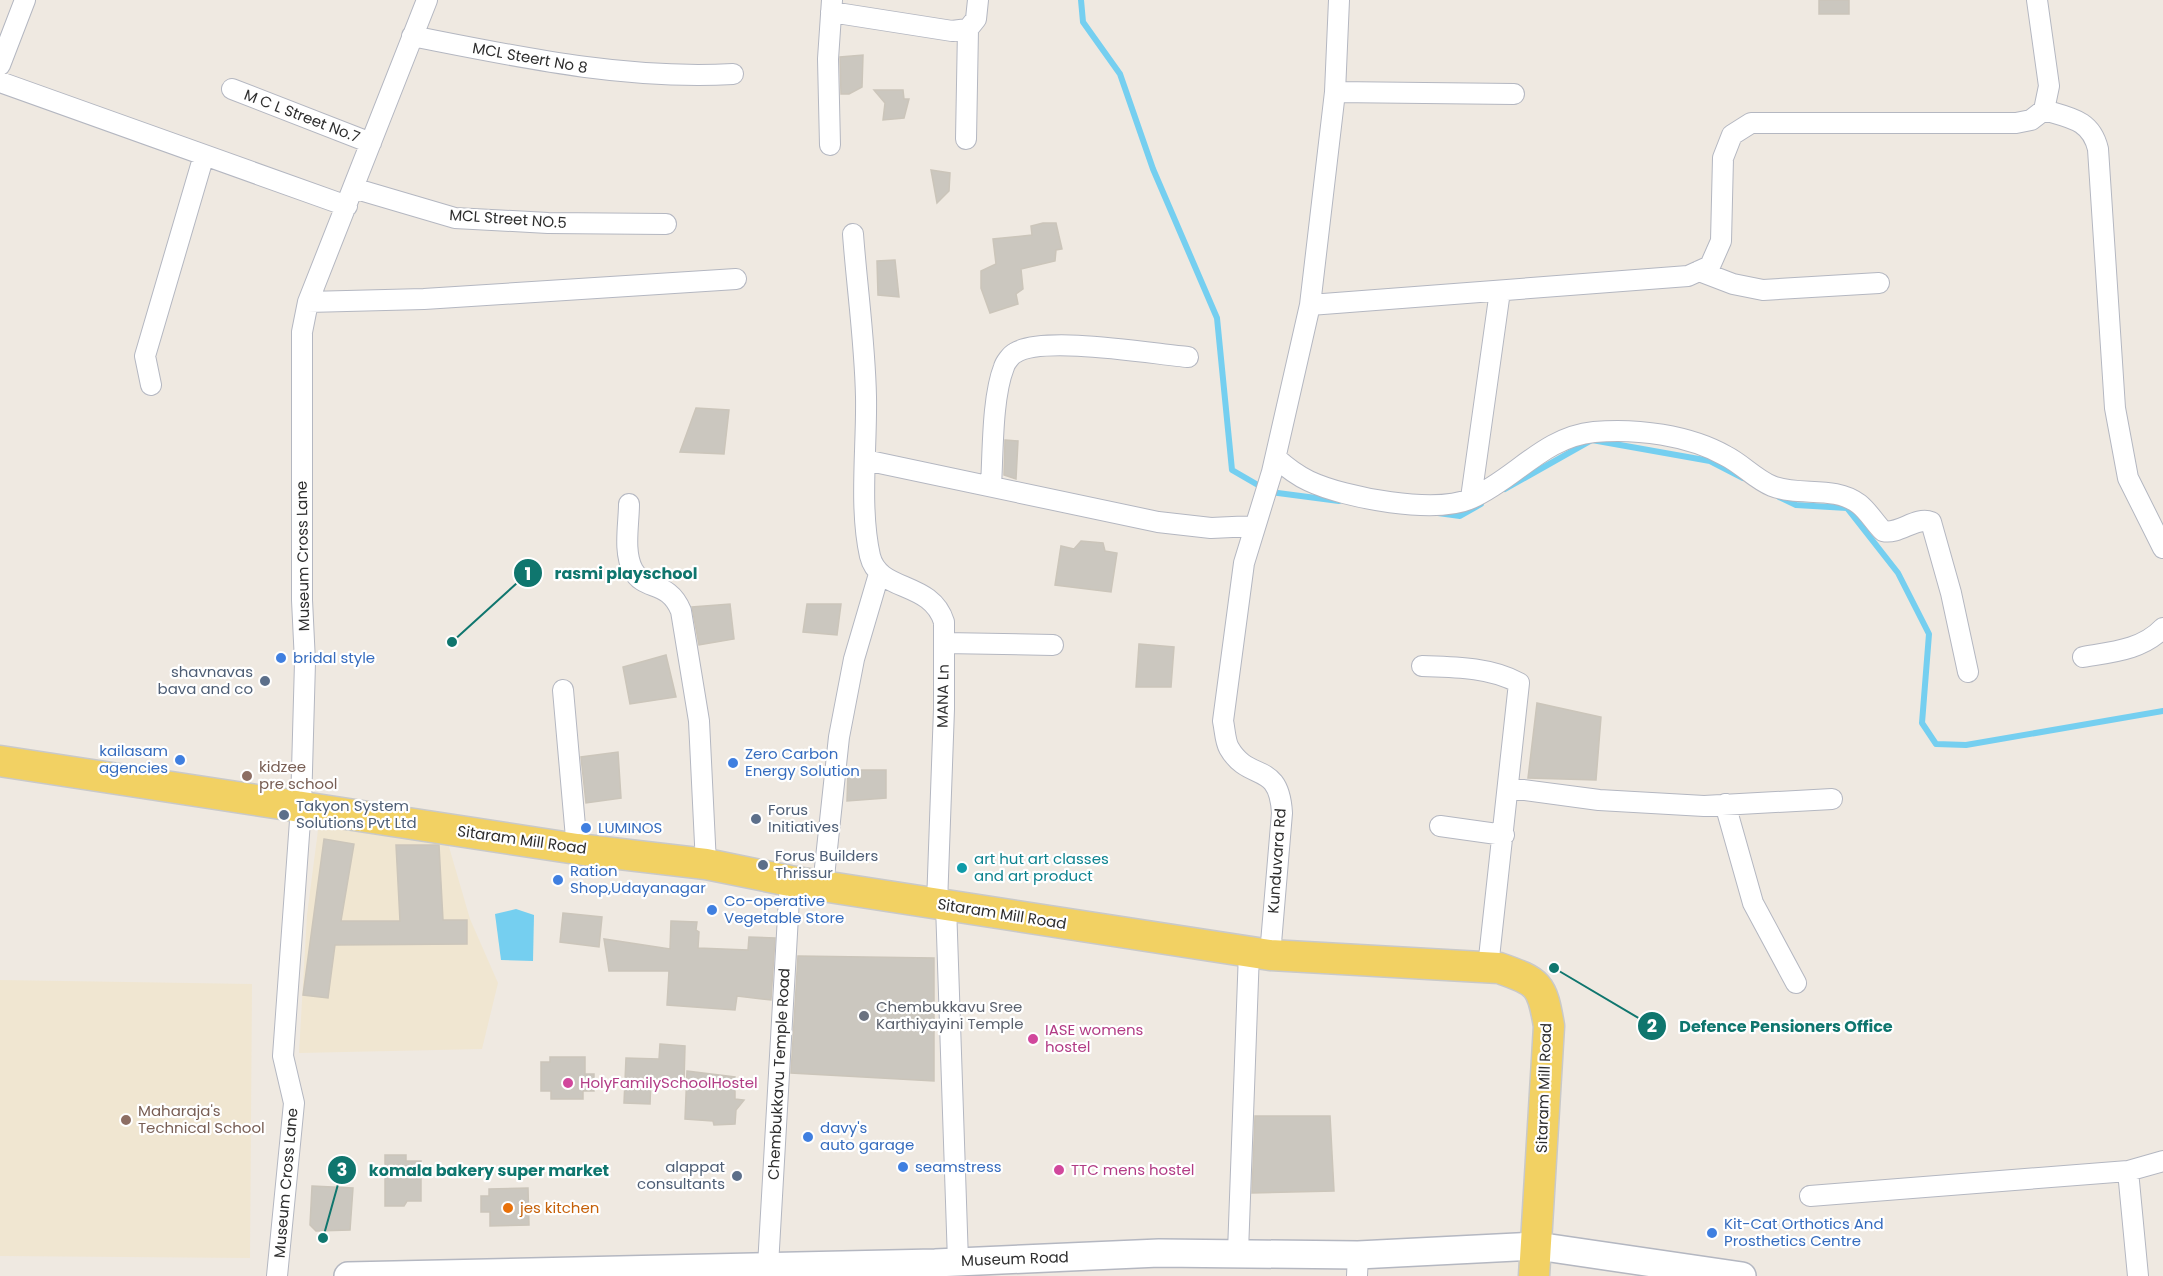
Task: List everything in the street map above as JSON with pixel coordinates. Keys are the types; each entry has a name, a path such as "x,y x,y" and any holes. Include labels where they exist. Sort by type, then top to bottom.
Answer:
{"main road":[{"name":"Sitaram Mill Road","path":"0,761 577,849 706,864 790,881 1259,954 1499,968 1531,979 1544,998 1549,1026 1534,1276"},
{"name":"Museum Road","path":"348,1276 768,1266 942,1267 1238,1252 1358,1265 1537,1246"},
{"path":"1537,1246 1701,1273 1742,1276"}],"street":[{"path":"0,65 25,0"},
{"name":"Museum Cross Lane","path":"277,1276 294,1103 283,1056 301,807 305,662 302,600 302,332 308,303 427,0"},
{"path":"966,138 968,29 976,19 978,0"},
{"path":"865,460 1158,522 1211,528 1254,526 1274,465 1310,305 1335,92 1339,0"},
{"path":"1310,305 1688,276 1700,271 1710,266 1722,241 1723,158 1732,135 1751,123 2016,123 2031,120 2044,110 2049,86 2037,0"},
{"path":"830,145 828,59 832,6 952,31 968,29"},
{"name":"MCL Steert No 8","path":"412,36 587,69 688,76 733,74"},
{"name":"MCL Street NO.5","path":"0,82 204,155 350,197 455,218 548,224 666,224"},
{"name":"M C L Street No.7","path":"232,89 371,143"},
{"path":"1335,92 1514,94"},
{"path":"2044,110 2088,126 2095,137 2098,150 2115,408 2120,447 2128,478 2163,548"},
{"path":"151,385 145,356 204,155"},
{"path":"823,886 841,726 854,659 879,574 870,557 867,526 866,395 853,234"},
{"path":"1700,271 1733,284 1763,290 1879,283"},
{"path":"308,303 424,299 736,279"},
{"path":"1471,498 1500,291"},
{"path":"991,486 999,387 1004,366 1014,353 1031,347 1077,346 1188,357"},
{"path":"1274,465 1311,482 1342,492 1430,506 1450,505 1471,498 1497,484 1546,447 1569,436 1624,431 1671,438 1709,447 1729,457 1770,485 1783,490 1848,498 1861,505 1883,531 1895,531 1928,520 1934,527 1937,538 1968,672"},
{"path":"629,504 628,556 634,572 649,584 668,591 676,599 681,611 699,721 706,864"},
{"name":"Kunduvara Rd","path":"1238,1252 1259,954 1281,813 1281,792 1273,779 1236,759 1227,746 1223,721 1244,563 1254,526"},
{"name":"MANA Ln","path":"879,574 929,598 940,609 944,622 941,904 942,1267"},
{"path":"2083,657 2123,650 2152,640 2163,628"},
{"path":"944,643 1053,645"},
{"path":"1422,666 1462,668 1520,682 1488,967"},
{"path":"563,690 577,849"},
{"path":"1509,788 1599,800 1704,806 1832,799"},
{"path":"1725,804 1754,903 1796,983"},
{"path":"1440,826 1504,835"},
{"name":"Chembukkavu Temple Road","path":"768,1266 790,881"},
{"path":"1810,1196 2128,1171 2163,1161"},
{"path":"2128,1171 2138,1276"}],"shaded area":[{"path":"363,824 447,840 470,919 498,983 482,1049 299,1053 307,915 318,830"},
{"name":"Maharaja's Technical School","path":"0,980 252,984 250,1258 0,1256"}],"water":[{"path":"516,909 534,915 533,961 501,960 495,914"}],"building":[{"path":"1819,0 1849,0 1849,14 1819,14"},
{"path":"863,55 862,87 849,94 841,94 840,57"},
{"path":"874,90 903,90 904,99 909,99 904,118 883,120 885,103"},
{"path":"931,170 950,173 949,191 937,203"},
{"path":"1056,223 1062,249 1056,250 1055,261 1021,269 1023,289 1016,294 1018,304 990,313 981,288 981,271 996,264 993,239 1032,235 1031,226"},
{"path":"895,260 899,297 878,295 877,261"},
{"path":"696,408 729,410 724,454 680,452"},
{"path":"1005,440 1018,441 1016,479 1004,475"},
{"path":"1081,541 1103,543 1105,551 1117,553 1111,592 1055,585 1061,546 1074,549"},
{"path":"730,604 734,639 699,645 692,607"},
{"path":"807,604 841,604 837,635 803,632"},
{"path":"1139,644 1174,647 1171,687 1136,687"},
{"path":"666,655 676,697 630,704 623,667"},
{"path":"1537,703 1601,717 1596,780 1528,778"},
{"path":"618,752 621,798 586,803 581,757"},
{"path":"848,770 886,770 886,798 847,801"},
{"path":"324,839 354,844 341,921 400,921 396,845 439,845 443,920 467,920 467,944 335,945 328,998 303,995"},
{"path":"563,913 602,917 599,947 560,942"},
{"path":"671,921 697,922 698,948 748,950 749,937 775,938 771,1000 737,996 735,1010 667,1005 669,971 609,971 604,939 670,949"},
{"name":"Chembukkavu Sree Karthiyayini Temple","path":"798,956 934,958 934,1081 791,1073"},
{"path":"660,1044 685,1046 684,1082 651,1080 650,1104 624,1103 626,1058 659,1059"},
{"name":"HolyFamilySchoolHostel","path":"550,1057 585,1057 585,1074 594,1074 594,1091 583,1091 583,1099 551,1099 551,1091 541,1091 541,1062 550,1062"},
{"path":"687,1071 735,1077 735,1099 744,1100 736,1110 735,1124 714,1125 713,1121 685,1119"},
{"path":"1255,1116 1330,1116 1334,1191 1252,1193"},
{"path":"385,1155 406,1155 406,1161 421,1161 421,1201 407,1201 404,1206 385,1206"},
{"path":"312,1186 353,1188 350,1230 316,1231 310,1225"},
{"path":"528,1188 529,1225 490,1226 490,1212 481,1212 481,1196 489,1196 489,1189"}],"waterway":[{"path":"1081,0 1083,22 1120,74 1153,169 1217,318 1232,470 1270,492 1339,501"},
{"path":"1505,489 1592,440 1710,461 1743,478"},
{"path":"1779,497 1796,505 1847,508 1898,573 1929,634 1922,723 1936,744 1966,745 2163,711"},
{"path":"1438,513 1460,516 1481,504"}],"place":[{"name":"rasmi playschool","path":"452,642"},
{"name":"bridal style","path":"281,658"},
{"name":"shavnavas bava and co","path":"265,681"},
{"name":"kailasam agencies","path":"180,760"},
{"name":"Zero Carbon Energy Solution","path":"733,763"},
{"name":"kidzee pre school","path":"247,776"},
{"name":"Takyon System Solutions Pvt Ltd","path":"284,815"},
{"name":"Forus Initiatives","path":"756,819"},
{"name":"LUMINOS","path":"586,828"},
{"name":"Forus Builders Thrissur","path":"763,865"},
{"name":"art hut art classes and art product","path":"962,868"},
{"name":"Ration Shop,Udayanagar","path":"558,880"},
{"name":"Co-operative Vegetable Store","path":"712,910"},
{"name":"Defence Pensioners Office","path":"1554,968"},
{"name":"Chembukkavu Sree Karthiyayini Temple","path":"864,1016"},
{"name":"IASE womens hostel","path":"1033,1039"},
{"name":"HolyFamilySchoolHostel","path":"568,1083"},
{"name":"Maharaja's Technical School","path":"126,1120"},
{"name":"davy's auto garage","path":"808,1137"},
{"name":"seamstress","path":"903,1167"},
{"name":"TTC mens hostel","path":"1059,1170"},
{"name":"alappat consultants","path":"737,1176"},
{"name":"jes kitchen","path":"508,1208"},
{"name":"Kit-Cat Orthotics And Prosthetics Centre","path":"1712,1233"},
{"name":"komala bakery super market","path":"323,1238"}]}
